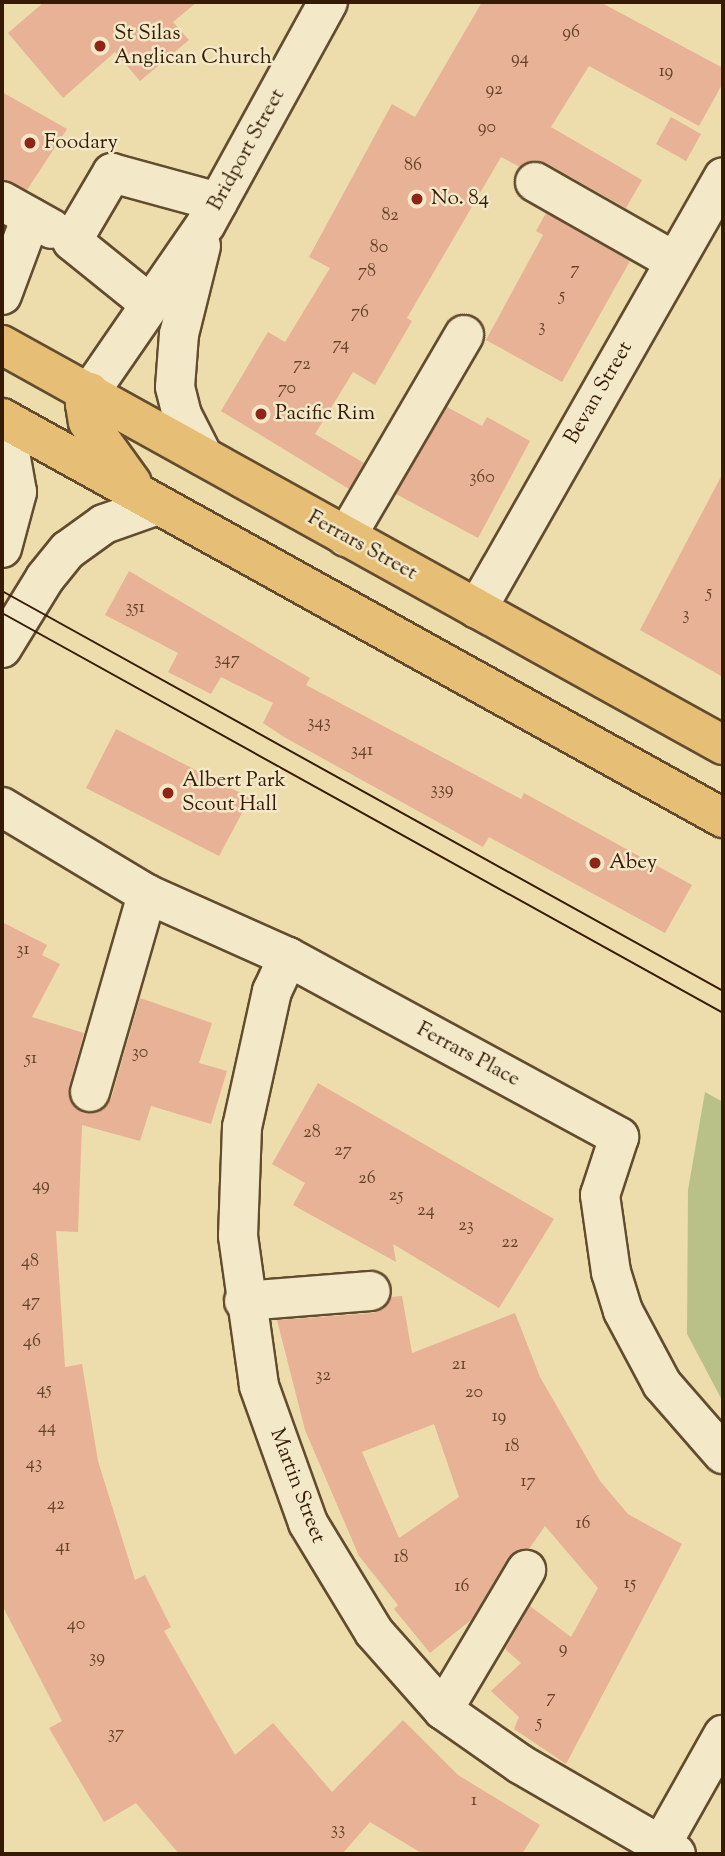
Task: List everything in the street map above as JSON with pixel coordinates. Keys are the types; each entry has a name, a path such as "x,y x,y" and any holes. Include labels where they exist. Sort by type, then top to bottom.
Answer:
{"main road":[{"name":"Ferrars Street","path":"2,345 723,745"},
{"path":"90,392 85,404 88,422 149,500"},
{"path":"3,419 723,818"}],"street":[{"name":"Bridport Street","path":"90,392 212,213 328,2"},
{"path":"72,241 112,173 212,213"},
{"name":"Bevan Street","path":"477,609 723,177"},
{"path":"535,182 674,261"},
{"path":"2,295 16,209 72,241 150,304"},
{"name":"Bridport Street","path":"203,456 179,406 176,378 179,334 212,213"},
{"path":"346,537 464,335"},
{"path":"2,548 17,492 3,419"},
{"path":"2,648 45,578 68,550 104,524 149,500"},
{"name":"Ferrars Place","path":"2,807 147,894 289,957 619,1137 600,1195 611,1272 623,1311 662,1384 723,1454"},
{"path":"90,1092 147,894"},
{"name":"Martin Street","path":"289,957 272,991 242,1127 237,1200 244,1301 260,1386 308,1523 374,1632 443,1710 520,1764 664,1851"},
{"path":"244,1301 371,1291"},
{"path":"443,1710 526,1570"},
{"path":"664,1851 723,1735"}],"green space":[{"path":"705,1092 723,1102 723,1402 687,1334 688,1190"}],"building":[{"name":"St Silas Anglican Church","path":"44,2 197,2 173,22 189,40 140,81 115,52 63,98 8,33"},
{"path":"482,2 600,2 723,68 723,83 699,126 589,66 551,127 642,180 626,208 546,163 534,160 520,167 501,157 407,318 412,321 375,385 353,372 315,434 364,463 349,489 221,411 268,332 285,342 330,268 309,257 392,104 415,117"},
{"name":"Foodary","path":"2,92 67,129 27,190 2,179"},
{"path":"671,117 701,134 686,161 656,144"},
{"path":"546,213 630,261 562,382 486,340 543,235 536,231"},
{"path":"447,407 482,426 487,417 530,441 478,538 396,494"},
{"path":"723,473 723,677 640,630"},
{"path":"129,571 310,678 306,685 521,799 524,793 692,885 665,933 489,837 483,847 284,737 263,723 273,703 221,677 211,694 168,672 178,653 105,615"},
{"name":"Albert Park Scout Hall","path":"116,729 250,798 219,856 86,788"},
{"path":"2,922 47,945 42,955 60,964 32,1017 84,1033 69,1087 75,1108 95,1113 111,1099 140,998 212,1023 199,1063 227,1071 211,1124 151,1106 140,1141 82,1125 78,1232 56,1231 65,1367 82,1364 98,1461 135,1580 145,1575 171,1627 164,1631 235,1755 273,1723 332,1792 403,1720 458,1775 540,1825 522,1854 423,1854 370,1822 342,1854 179,1854 136,1803 104,1822 49,1728 62,1721 2,1605"},
{"path":"318,1083 554,1219 499,1308 393,1244 396,1262 293,1205 305,1183 272,1164"},
{"path":"402,1296 412,1353 515,1313 540,1377 600,1481 628,1514 682,1544 566,1764 514,1729 519,1717 491,1691 521,1663 505,1649 530,1606 571,1637 598,1588 545,1526 529,1549 516,1551 508,1558 471,1620 430,1653 394,1609 398,1605 359,1556 305,1430 277,1320 373,1313 384,1309 391,1297","holes":["434,1424 459,1497 399,1538 362,1452"]}],"tram line":[{"path":"2,591 723,991"},
{"path":"2,613 723,1013"}],"place":[{"name":"St Silas Anglican Church","path":"100,46"},
{"name":"Foodary","path":"30,143"},
{"name":"No. 84","path":"417,199"},
{"name":"Pacific Rim","path":"261,414"},
{"name":"Albert Park Scout Hall","path":"168,793"},
{"name":"Abey","path":"595,863"}]}
